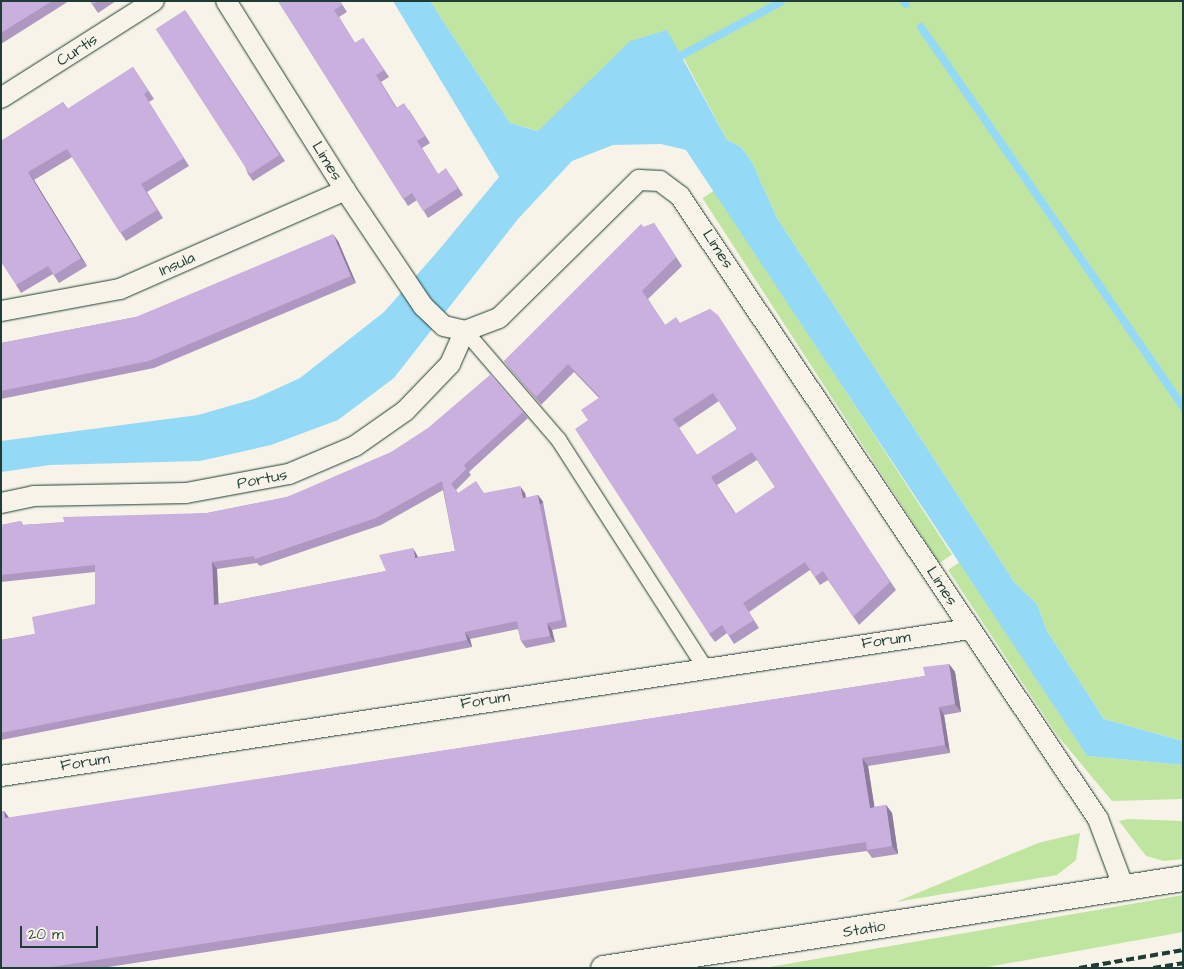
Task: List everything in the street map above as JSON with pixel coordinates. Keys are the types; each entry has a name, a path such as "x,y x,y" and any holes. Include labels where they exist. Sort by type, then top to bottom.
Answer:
{"street":[{"name":"Curtis","path":"1,98 154,1"},
{"name":"Limes","path":"226,1 345,190 404,278 444,326 466,331 499,318 639,180 660,181 697,216 1098,819 1124,888"},
{"name":"Insula","path":"1,311 120,290 345,190"},
{"name":"Portus","path":"1,503 34,496 186,493 305,468 354,446 405,411 450,364 466,331"},
{"path":"466,331 558,439 704,666"},
{"name":"Forum","path":"1,776 704,666 970,629"},
{"name":"Statio","path":"604,968 1183,878"}],"green space":[{"path":"430,1 1183,1 1183,741 1104,719 1047,631 1037,604 1015,583 777,218 752,162 741,147 727,140 682,55 597,74 539,131 510,123"},
{"path":"715,190 952,555 939,563 702,198"},
{"path":"960,562 1087,756 1183,765 1183,799 1112,801 1057,735 948,570"},
{"path":"1128,819 1183,821 1183,859 1164,861 1146,856 1119,821"},
{"path":"1080,833 1076,860 1057,875 896,902 1038,843"},
{"path":"1183,895 1183,932 982,968 764,968"}],"water":[{"path":"393,1 430,1 510,123 538,131 630,41 667,30 727,140 741,147 752,162 777,218 1015,583 1037,604 1047,631 1104,719 1183,741 1183,765 1087,756 686,150 661,144 613,145 572,161 518,219 394,378 338,420 271,445 200,461 50,465 1,472 1,441 198,415 254,399 300,378 384,312 438,251 499,177"}],"building":[{"path":"1,1 52,1 1,33"},
{"path":"90,1 98,1 92,5"},
{"path":"278,1 340,1 342,5 334,10 355,43 363,38 384,70 376,75 396,108 404,103 425,136 417,141 438,174 446,168 458,188 423,211 412,193 403,199"},
{"path":"185,10 279,155 250,174 156,29"},
{"path":"133,67 148,91 144,94 184,158 141,184 157,210 120,233 67,149 28,172 81,258 54,275 48,266 16,285 1,262 1,141 63,102 67,109"},
{"path":"654,223 676,257 642,291 665,325 676,317 680,323 710,309 718,315 890,582 853,617 823,571 815,577 805,562 743,603 754,620 729,636 722,625 709,634 575,429 588,420 581,410 600,397 568,364 536,397 504,361 641,224 644,227","holes":["713,393 737,429 697,455 673,419","752,452 775,487 735,514 711,477"]},
{"path":"333,234 351,276 149,361 1,391 1,343 136,317"},
{"path":"491,374 523,412 464,465 466,469 451,484 458,493 476,481 484,493 520,486 523,498 538,495 562,620 547,623 550,636 521,641 517,621 465,632 467,640 1,733 1,640 35,634 32,617 95,604 95,565 1,575 1,525 21,521 22,525 64,522 63,517 207,513 287,497 391,452 428,428","holes":["442,481 455,551 415,558 413,548 379,555 386,571 214,605 212,562 254,556 255,559 376,518"]},
{"path":"949,664 955,704 939,707 945,745 862,758 870,808 886,805 892,846 867,850 866,842 45,968 1,968 1,811 4,811 5,818 925,676 923,667"}],"waterway":[{"path":"903,1 906,4"},
{"path":"682,55 781,2"},
{"path":"921,27 1183,407"}],"railway":[{"path":"1079,968 1183,950"},
{"path":"1153,968 1183,963"}]}
